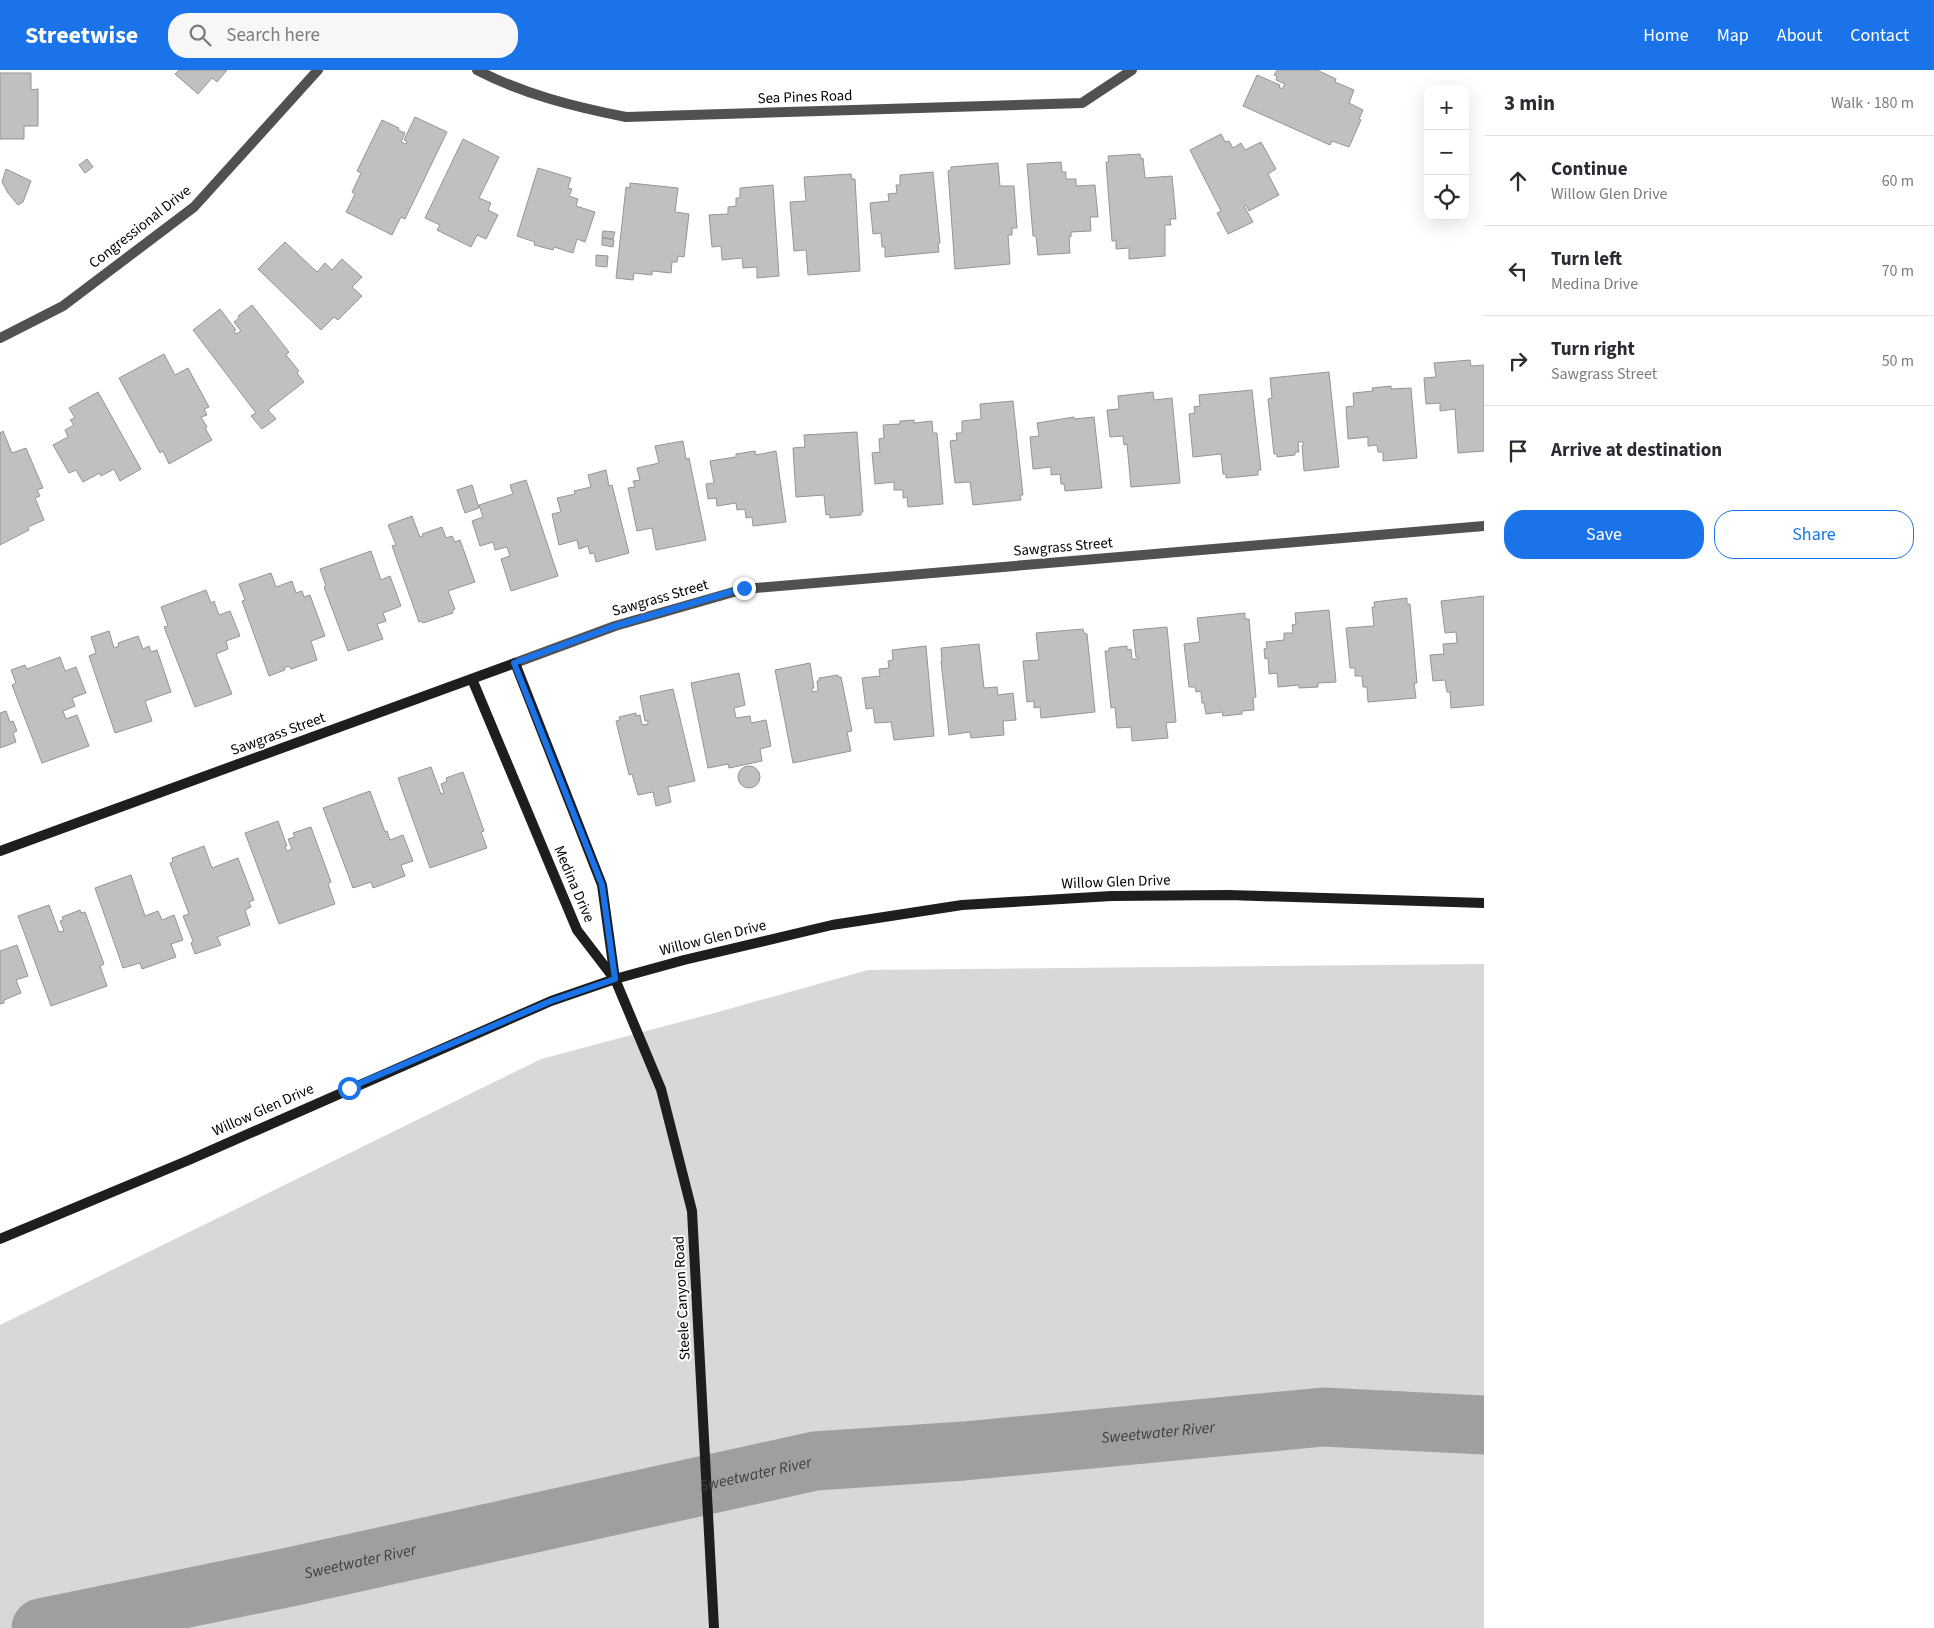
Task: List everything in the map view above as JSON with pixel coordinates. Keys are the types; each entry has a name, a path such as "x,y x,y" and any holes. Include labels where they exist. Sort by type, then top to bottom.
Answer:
{"street":[{"name":"Congressional Drive","path":"0,338 63,306 194,207 318,70"},
{"name":"Sea Pines Road","path":"477,70 532,93 578,107 626,117 1082,103 1132,70"},
{"name":"Sawgrass Street","path":"0,851 615,626 744,588 1484,526"},
{"name":"Medina Drive","path":"514,663 602,885 615,979"},
{"name":"Medina Drive","path":"472,679 576,930 615,979"},
{"name":"Willow Glen Drive","path":"0,1239 189,1160 551,1001 615,979 684,960 832,925 962,905 1111,896 1228,895 1484,903"},
{"name":"Steele Canyon Road","path":"615,979 661,1089 692,1211 714,1628"}],"shaded area":[{"path":"1484,964 1484,1628 0,1628 0,1325 541,1059 868,970"}],"building":[{"path":"179,70 227,70 217,82 212,78 198,94 175,74"},
{"path":"1277,70 1317,70 1336,79 1335,82 1354,90 1349,103 1363,110 1359,119 1361,120 1349,147 1332,141 1330,145 1243,106 1257,75 1280,85 1279,87 1282,89 1285,84 1276,80 1277,76 1274,75"},
{"path":"0,73 31,73 31,90 38,89 38,126 24,126 24,139 0,139"},
{"path":"415,117 447,132 405,219 401,217 392,235 346,212 355,194 352,192 361,173 357,171 382,120 405,133 401,142 406,144 407,141 404,140"},
{"path":"1221,134 1225,142 1229,141 1233,148 1241,143 1245,150 1261,142 1276,169 1268,174 1279,195 1249,211 1246,205 1244,206 1253,222 1228,234 1217,213 1221,211 1190,150"},
{"path":"463,139 499,157 479,198 491,203 488,210 498,215 486,239 477,235 471,247 437,230 440,225 425,218"},
{"path":"1140,154 1141,159 1143,158 1145,178 1172,176 1176,219 1170,219 1171,225 1165,225 1165,256 1129,259 1129,248 1116,249 1116,241 1112,241 1106,162 1109,162 1108,156"},
{"path":"87,159 93,167 85,173 79,165"},
{"path":"1061,162 1062,172 1066,172 1066,179 1076,179 1076,186 1095,185 1098,217 1090,217 1091,231 1071,232 1071,237 1069,236 1070,253 1038,255 1036,236 1033,236 1027,164"},
{"path":"998,163 1000,186 1014,186 1017,228 1012,228 1012,235 1008,235 1010,264 955,269 948,171 951,170 951,167"},
{"path":"538,168 571,178 568,188 572,189 569,196 578,199 576,206 595,212 585,242 577,239 573,253 554,247 553,250 534,245 535,242 517,236"},
{"path":"6,169 31,181 23,202 18,205 2,182"},
{"path":"933,172 940,243 938,243 939,252 885,257 885,247 882,247 881,233 873,234 870,203 889,201 888,194 897,193 896,185 900,185 900,175"},
{"path":"851,174 852,179 855,179 860,271 808,275 806,250 794,251 790,202 806,201 804,177"},
{"path":"630,183 678,188 675,212 689,214 684,257 678,256 677,262 672,262 671,273 652,271 652,275 634,273 633,280 616,278 626,187 630,188"},
{"path":"773,185 779,276 757,278 757,267 743,268 742,258 722,260 721,246 712,247 709,215 728,214 728,207 736,206 736,198 740,198 740,188"},
{"path":"603,231 615,232 613,239 602,237"},
{"path":"602,238 614,240 613,247 602,245"},
{"path":"285,242 317,272 325,263 332,270 342,259 362,277 352,287 362,296 338,320 334,317 321,330 258,269"},
{"path":"596,255 608,256 607,267 596,266"},
{"path":"252,305 289,352 286,355 299,371 297,373 304,382 268,410 276,419 262,429 251,416 256,413 193,330 220,309 236,330 234,331 236,334 241,331 234,322 239,318 238,316"},
{"path":"164,354 175,375 188,368 209,407 204,409 207,415 201,417 212,440 169,464 163,451 160,453 119,378"},
{"path":"1470,360 1471,366 1484,365 1484,451 1458,453 1455,409 1440,411 1440,403 1426,404 1424,378 1436,377 1434,363"},
{"path":"1329,372 1339,467 1304,471 1303,442 1298,442 1299,452 1295,452 1295,455 1277,457 1277,454 1274,454 1268,399 1272,398 1270,378"},
{"path":"1391,386 1391,389 1411,388 1417,458 1383,461 1383,452 1378,452 1377,445 1368,446 1368,437 1348,439 1346,407 1354,406 1353,393 1373,391 1372,388"},
{"path":"1252,390 1261,470 1258,470 1258,475 1226,478 1226,474 1223,474 1221,454 1193,457 1189,414 1195,413 1194,407 1200,406 1199,395"},
{"path":"98,392 141,469 120,481 114,469 101,476 100,473 83,482 76,470 69,473 53,445 68,437 65,430 74,425 70,420 75,418 69,408"},
{"path":"1153,392 1154,400 1172,398 1180,483 1131,487 1127,444 1124,445 1123,436 1110,437 1107,410 1119,409 1118,396"},
{"path":"1013,401 1023,495 1020,495 1021,500 973,505 970,482 955,483 950,441 957,440 956,433 962,433 962,421 981,419 980,404"},
{"path":"1074,417 1074,419 1094,417 1102,488 1065,491 1064,484 1061,484 1060,474 1051,475 1051,467 1033,469 1030,437 1039,436 1037,423"},
{"path":"914,420 914,423 932,421 933,433 937,433 943,504 908,507 907,497 903,498 903,490 894,490 894,482 875,484 872,453 880,452 879,439 884,438 883,425 900,424 900,421"},
{"path":"3,431 12,453 26,448 43,488 37,490 40,496 35,498 44,520 28,527 29,530 0,545 0,433"},
{"path":"857,432 863,512 861,512 861,515 830,518 829,514 826,515 824,495 796,497 793,448 805,447 804,435"},
{"path":"683,441 686,459 689,458 706,540 656,550 652,528 637,531 628,488 635,487 633,481 640,480 637,468 659,463 655,446"},
{"path":"755,451 756,455 776,451 786,522 753,526 752,517 746,518 745,509 737,510 736,503 717,506 716,498 708,499 706,484 714,483 710,461 736,457 736,454"},
{"path":"606,470 609,486 612,485 629,553 596,562 594,553 590,554 588,546 579,549 577,540 559,545 552,514 561,512 557,498 575,494 574,491 591,487 588,475"},
{"path":"526,480 558,576 511,591 501,559 510,556 507,547 495,550 493,542 480,546 472,521 483,517 479,505 513,494 510,485"},
{"path":"472,485 479,508 465,513 457,490"},
{"path":"412,516 420,537 423,536 422,534 442,527 446,538 452,536 455,542 460,540 475,582 448,591 455,609 452,611 453,613 423,623 419,622 392,546 396,545 388,525"},
{"path":"371,551 381,580 390,576 401,606 383,613 386,621 377,624 383,639 348,651 324,587 326,586 320,569"},
{"path":"271,573 276,587 292,581 296,593 302,591 304,597 310,595 325,636 311,641 317,660 291,669 289,666 284,668 285,670 269,676 242,601 245,600 239,584"},
{"path":"206,590 211,603 214,601 219,615 230,611 240,636 226,641 228,649 216,654 232,694 195,707 164,627 168,626 161,607"},
{"path":"1484,596 1484,705 1451,708 1450,692 1447,692 1445,680 1433,681 1430,655 1444,654 1443,644 1457,643 1456,632 1445,633 1441,601"},
{"path":"1407,598 1407,604 1410,604 1417,683 1414,683 1416,698 1368,702 1367,687 1363,687 1362,676 1355,676 1355,668 1350,668 1346,628 1374,626 1372,607 1375,607 1374,602"},
{"path":"1329,610 1336,682 1318,683 1318,687 1299,688 1299,685 1278,687 1277,673 1269,674 1268,658 1265,659 1264,649 1267,648 1266,642 1284,640 1284,633 1293,633 1292,625 1296,624 1295,613"},
{"path":"1245,613 1245,619 1249,619 1256,697 1253,698 1254,710 1242,711 1242,714 1223,716 1222,712 1206,714 1204,703 1202,703 1201,691 1196,692 1195,687 1189,687 1184,644 1200,642 1197,618"},
{"path":"1167,627 1176,722 1166,723 1168,738 1132,741 1131,727 1117,728 1115,707 1111,708 1105,651 1109,651 1109,648 1127,646 1127,650 1131,649 1132,659 1139,659 1136,657 1133,630"},
{"path":"1083,629 1084,633 1087,634 1095,712 1041,718 1040,707 1034,708 1034,701 1027,702 1023,661 1039,660 1036,633"},
{"path":"109,631 114,648 119,646 118,643 138,636 143,649 149,646 151,652 157,650 171,692 145,701 152,721 115,733 89,656 96,653 91,637"},
{"path":"979,644 984,688 997,687 998,695 1013,693 1016,720 1003,721 1004,735 971,738 970,732 949,735 941,648"},
{"path":"926,646 934,736 894,740 891,722 875,723 873,708 866,709 862,678 880,676 879,669 889,668 888,661 893,660 892,650"},
{"path":"60,657 65,671 76,667 86,693 72,698 75,706 63,711 66,719 77,715 89,746 42,763 12,685 16,683 11,670 25,665 27,669"},
{"path":"810,663 814,688 812,688 812,692 818,691 817,681 819,681 819,678 838,675 838,677 841,677 852,731 847,732 851,751 793,763 775,670"},
{"path":"739,673 745,705 734,708 736,718 750,716 751,723 766,720 771,746 760,749 762,761 729,768 728,764 708,768 691,683"},
{"path":"673,689 695,781 668,787 671,802 656,806 653,792 638,795 632,774 629,775 616,721 620,720 619,717 636,713 636,716 640,715 642,725 648,724 648,721 645,721 640,696"},
{"path":"6,711 10,722 13,721 17,731 13,733 16,742 0,748 0,713"},
{"path":"745,766 753,766 760,773 760,781 753,788 745,788 738,781 738,773"},
{"path":"431,767 441,794 444,793 441,784 447,781 446,778 463,772 484,831 481,832 487,848 430,868 398,778"},
{"path":"370,791 385,832 387,831 390,840 403,835 413,861 401,865 405,876 373,888 371,882 353,888 323,808"},
{"path":"278,821 287,851 292,849 288,839 295,837 293,833 311,827 331,882 328,884 335,904 279,924 245,833"},
{"path":"204,846 212,868 238,858 254,900 249,902 251,907 245,910 250,925 217,937 221,945 195,954 191,943 193,941 183,916 189,914 170,863 173,862 172,858"},
{"path":"131,875 145,916 158,911 162,920 174,915 183,940 171,944 176,957 142,969 140,963 123,968 95,888"},
{"path":"49,905 59,932 64,931 60,921 63,920 62,917 80,910 81,913 85,912 104,964 100,966 107,986 51,1006 18,916"},
{"path":"17,945 28,976 16,980 21,993 4,1000 4,1003 0,1004 0,951"}],"waterway":[{"name":"Sweetwater River","path":"41,1628 290,1577 815,1461 964,1451 1323,1417 1484,1425"}],"route":[{"path":"349,1088 551,1001 615,979 602,885 514,663 615,626 744,588"}]}
